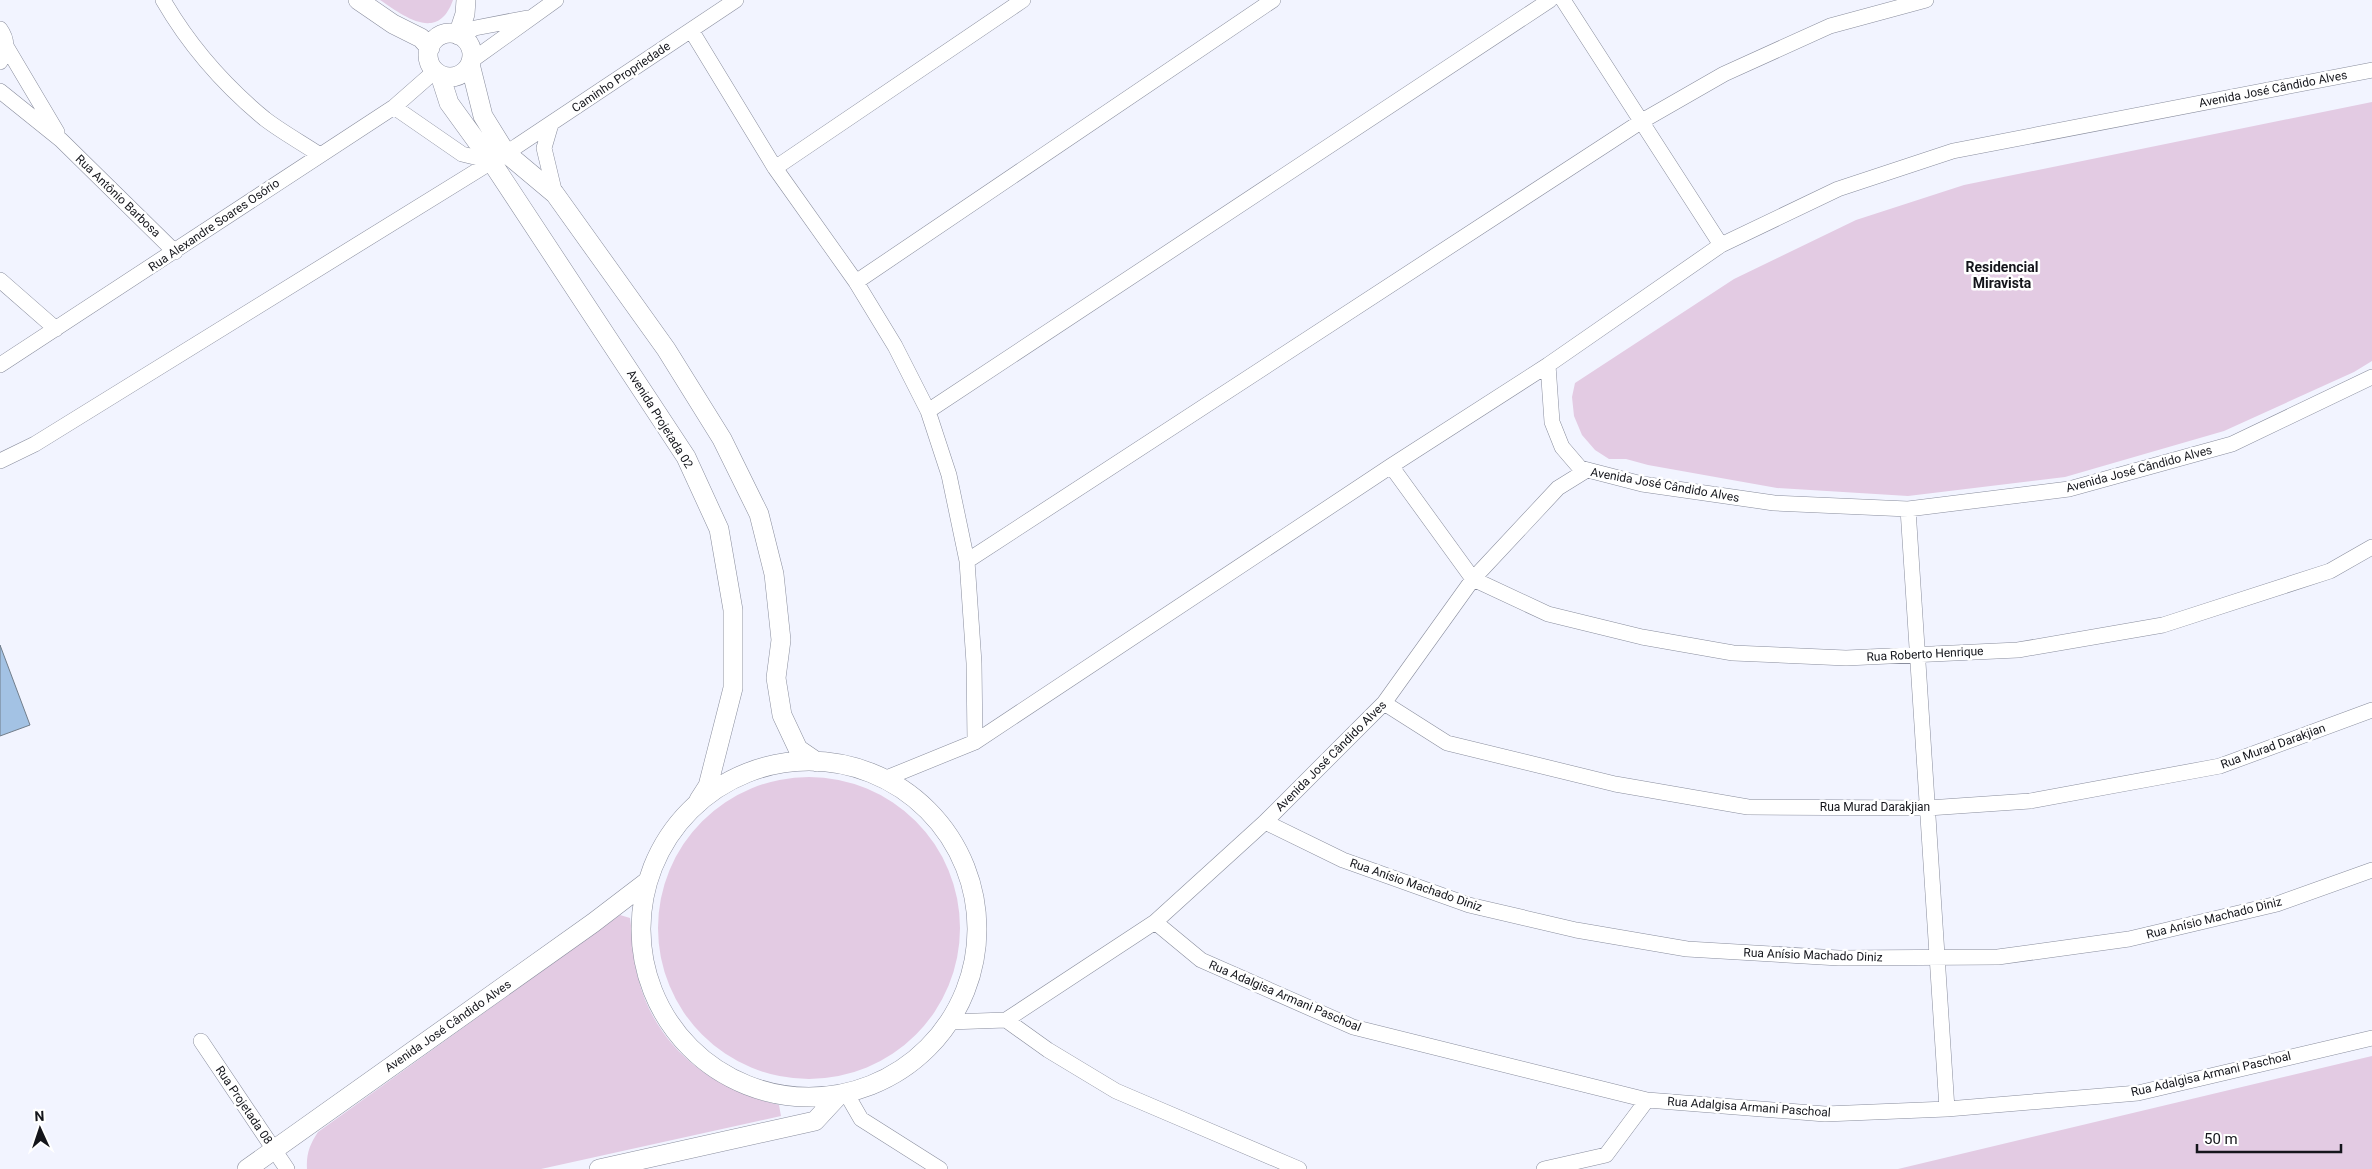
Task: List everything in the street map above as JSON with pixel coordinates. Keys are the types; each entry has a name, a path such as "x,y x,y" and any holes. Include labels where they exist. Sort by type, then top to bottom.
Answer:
{"street":[{"path":"163,0 177,25 218,75 266,119 320,155"},
{"path":"358,0 393,24 421,38 432,67 447,77 461,75 471,62 556,0"},
{"path":"459,36 465,14 466,0"},
{"name":"Caminho Propriedade","path":"0,460 35,444 552,124 736,0"},
{"path":"775,168 1022,0"},
{"path":"856,282 1273,0"},
{"path":"928,411 1550,0"},
{"path":"1563,0 1721,245"},
{"path":"967,561 1642,120 1724,74 1830,26 1926,0"},
{"path":"459,36 475,28 531,17"},
{"name":"Rua Antônio Barbosa","path":"0,29 5,38 6,46 61,140"},
{"path":"692,30 775,168 856,282 895,346 928,411 949,475 967,561 974,663 975,742"},
{"path":"432,67 433,41 449,33 459,36 469,44 471,62"},
{"path":"0,62 6,46"},
{"name":"Avenida Projetada 02","path":"471,62 483,116 498,157 554,194 666,349 722,439 759,514 774,574 781,640 776,678 782,715 798,749 817,762"},
{"name":"Rua Alexandre Soares Osório","path":"0,365 394,107 432,67"},
{"name":"Avenida Projetada 02","path":"432,67 449,103 498,157 686,458 719,529 733,610 734,688 708,786 696,806"},
{"name":"Avenida José Cândido Alves","path":"884,779 975,742 1391,466 1548,365 1721,245 1838,189 1953,151 2372,70"},
{"name":"Rua Antônio Barbosa","path":"0,91 61,140 175,252"},
{"path":"394,107 462,154 498,157"},
{"name":"Avenida Projetada 02","path":"552,124 544,148 554,194"},
{"path":"0,280 56,329"},
{"path":"1548,365 1552,422 1562,447 1580,468 1587,470"},
{"name":"Avenida José Cândido Alves","path":"1006,1020 1155,922 1265,822 1384,703 1473,579 1558,488 1587,470 1642,484 1774,503 1908,509 2068,489 2232,444 2372,377"},
{"path":"1391,466 1473,579"},
{"path":"1908,509 1947,1109"},
{"name":"Rua Roberto Henrique","path":"1473,579 1548,614 1660,640 1733,653 1846,658 2018,650 2162,625 2330,571 2372,547"},
{"name":"Rua Murad Darakjian","path":"1384,703 1447,743 1615,784 1748,807 1928,808 2030,801 2220,766 2372,710"},
{"path":"817,762 848,766 884,779 904,790 937,820 962,857 970,878 977,915 977,944 968,988 949,1022 932,1045 914,1061 893,1075 843,1094 801,1097 755,1088 733,1079 713,1067 678,1035 661,1010 646,973 640,927 648,881 656,860 667,840 696,806 732,780 752,772 773,766 817,762"},
{"name":"Rua Anísio Machado Diniz","path":"1265,822 1343,860 1469,905 1576,930 1687,949 1839,958 1998,957 2129,938 2277,904 2372,870"},
{"name":"Avenida José Cândido Alves","path":"247,1169 593,923 648,881"},
{"name":"Rua Adalgisa Armani Paschoal","path":"1155,922 1201,960 1353,1027 1647,1100 1825,1114 1947,1109 2138,1092 2372,1038"},
{"path":"949,1022 1006,1020 1048,1050 1116,1091 1299,1169"},
{"name":"Rua Projetada 08","path":"201,1041 287,1169"},
{"path":"599,1169 815,1121 843,1094"},
{"path":"843,1094 861,1119 940,1169"},
{"path":"1544,1169 1606,1155 1647,1100"}],"shaded area":[{"path":"380,0 453,0 447,13 439,20 430,23 420,22 399,13"},
{"path":"2372,102 2372,361 2354,372 2224,431 2065,477 1908,496 1777,488 1648,465 1626,459 1609,459 1595,450 1582,435 1574,416 1572,397 1575,383 1734,279 1856,220 1964,185"},
{"path":"794,777 824,777 853,783 880,794 905,811 926,832 943,857 954,884 958,898 960,928 958,958 949,986 935,1012 916,1035 893,1054 867,1068 839,1077 794,1079 765,1073 738,1062 713,1045 692,1024 675,999 664,972 658,943 658,913 664,884 675,857 692,832 713,811 738,794 765,783"},
{"path":"620,915 630,918 636,971 646,1003 658,1025 673,1045 690,1062 731,1088 754,1098 779,1105 781,1116 541,1169 307,1169 309,1149 318,1132"},
{"path":"2372,1056 2372,1169 1898,1169"}],"building":[{"path":"0,645 30,725 0,736"}],"district":[{"name":"Residencial Miravista","path":"2002,276"}]}
